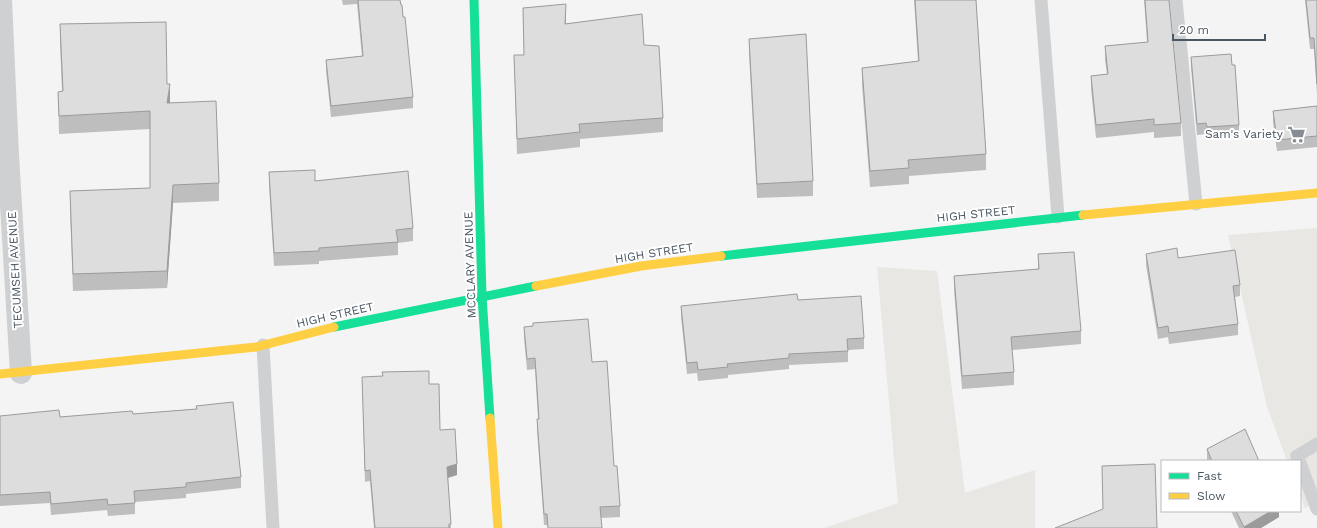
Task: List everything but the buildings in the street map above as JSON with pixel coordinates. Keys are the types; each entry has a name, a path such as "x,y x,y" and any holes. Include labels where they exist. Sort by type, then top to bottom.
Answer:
{"street":[{"name":"TECUMSEH AVENUE","path":"1,0 8,155 10,374"},
{"name":"MCCLARY AVENUE","path":"474,0 482,296 498,528"},
{"name":"HIGH STREET","path":"10,374 264,345 309,332 482,296 641,266 1058,217 1317,193"}],"lane":[{"path":"1041,0 1058,217"},
{"path":"1176,0 1196,204"},
{"path":"264,345 273,528"},
{"path":"1299,460 1297,456 1317,444"},
{"path":"1301,465 1317,509"}],"shaded area":[{"path":"1317,228 1317,501 1305,508 1301,498 1301,460 1287,460 1267,407 1228,235"},
{"path":"877,267 937,271 965,493 1035,470 1035,528 824,528 898,503"}],"traffic: fast":[{"path":"474,0 482,296 490,418"},
{"path":"721,256 1083,215"},
{"path":"334,327 536,286"}],"traffic: slow":[{"path":"1083,215 1317,193"},
{"path":"536,286 641,266 721,256"},
{"path":"0,374 256,347 334,327"},
{"path":"490,418 498,528"}],"place":[{"name":"Sam's Variety","path":"1296,134"}]}
